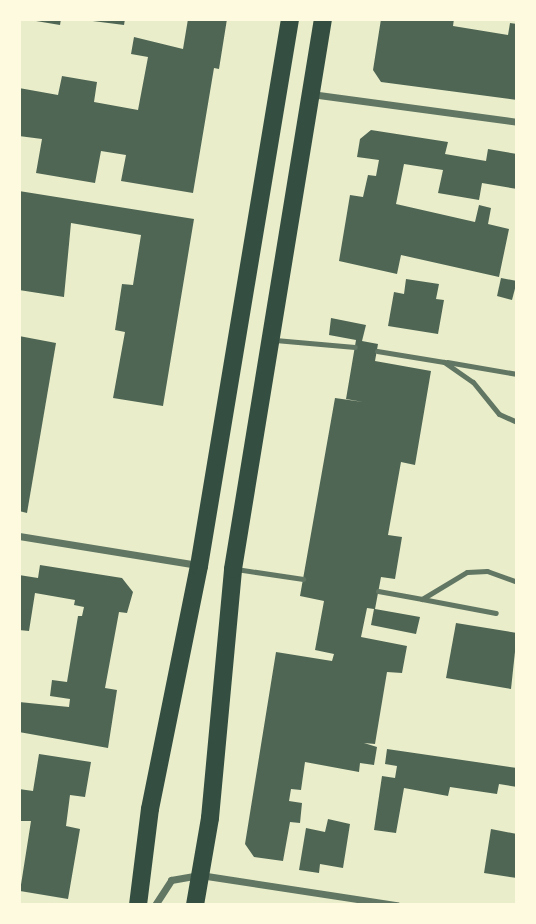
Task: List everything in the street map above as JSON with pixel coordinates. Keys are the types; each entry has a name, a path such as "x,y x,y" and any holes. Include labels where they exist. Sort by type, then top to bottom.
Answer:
{"main road":[{"path":"138,905 150,809 199,566 290,19"},
{"path":"195,905 233,569 323,19"}],"street":[{"path":"311,94 517,122"},
{"path":"19,536 199,566"},
{"path":"155,905 171,880 200,875 397,905"}],"lane":[{"path":"270,340 355,348"},
{"path":"377,351 517,374"},
{"path":"444,362 473,382 499,414 517,422"},
{"path":"233,569 303,579"},
{"path":"422,599 467,572 487,571 517,582"},
{"path":"378,591 496,613"}],"building":[{"path":"24,19 61,19 60,25"},
{"path":"77,19 125,19 124,25"},
{"path":"188,19 227,19 219,69 214,68 193,193 121,181 126,155 101,151 95,183 36,173 42,139 19,136 19,88 58,95 62,76 97,82 94,102 138,110 148,57 131,54 134,37 183,49"},
{"path":"381,19 454,19 453,26 508,35 510,23 517,24 517,100 381,82 373,70"},
{"path":"371,130 448,142 445,154 486,161 488,149 517,154 517,189 482,183 479,200 438,193 443,170 404,164 396,204 475,222 479,205 491,208 488,224 509,229 499,277 401,255 397,274 339,261 350,195 363,197 368,175 376,176 379,160 357,157 360,139"},
{"path":"19,191 194,219 163,406 113,398 125,332 115,330 122,284 133,285 141,235 71,223 64,297 19,290"},
{"path":"501,278 517,281 512,300 497,296"},
{"path":"406,279 439,284 436,299 444,300 438,334 388,326 394,292 404,294"},
{"path":"331,318 366,325 362,341 378,344 375,361 431,371 415,465 401,462 388,535 402,537 395,579 381,577 375,609 420,617 416,634 371,625 374,609 367,608 361,637 407,646 402,673 387,672 375,744 364,743 377,747 374,765 360,763 359,772 305,762 301,790 291,789 289,801 302,803 300,823 290,822 283,861 254,857 245,844 276,652 332,661 334,654 315,650 324,601 300,596 335,398 363,402 346,399 356,340 329,335"},
{"path":"19,336 56,343 27,513 19,511"},
{"path":"40,565 122,578 133,592 127,613 119,612 105,688 117,690 108,748 19,732 19,702 69,707 70,699 50,696 52,680 67,682 78,616 82,616 84,607 74,605 75,600 35,593 29,631 19,630 19,575 38,578"},
{"path":"456,623 517,633 511,689 446,678"},
{"path":"387,749 517,768 517,787 499,784 497,794 450,787 448,796 404,788 396,833 374,830 382,776 395,778 397,766 385,764"},
{"path":"39,754 91,762 85,797 70,795 66,826 80,829 68,899 20,891 31,821 19,821 19,789 33,791"},
{"path":"328,819 350,824 343,868 320,864 319,873 299,870 306,828 325,832"},
{"path":"491,829 517,834 517,878 484,873"}]}
